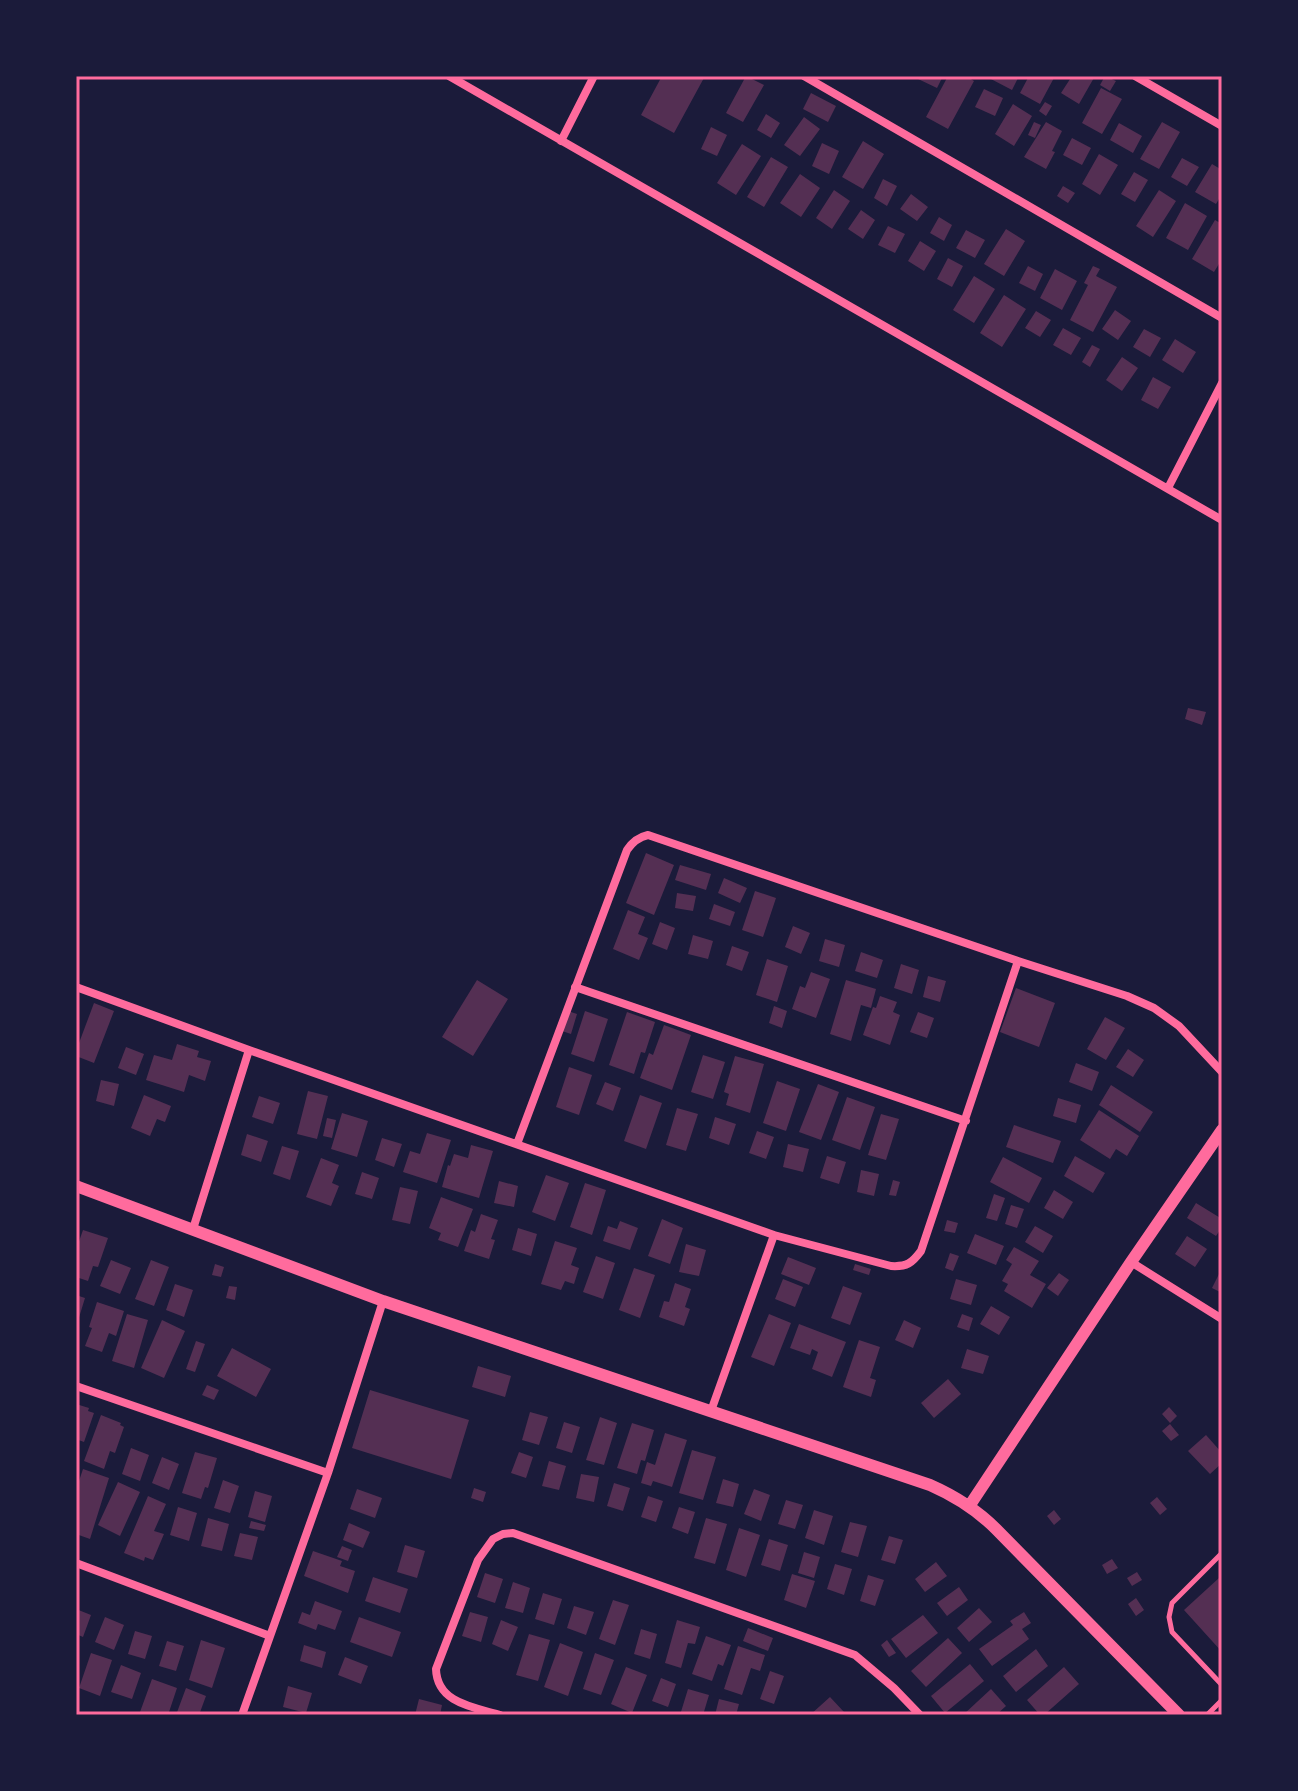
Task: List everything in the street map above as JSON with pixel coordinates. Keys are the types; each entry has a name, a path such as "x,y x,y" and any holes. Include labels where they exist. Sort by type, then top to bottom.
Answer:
{"street":[{"path":"449,76 1222,520"},
{"path":"561,141 594,76"},
{"path":"804,76 1222,318"},
{"path":"1135,76 1222,126"},
{"path":"1168,488 1222,383"},
{"path":"517,1144 627,850 633,842 648,835 1127,996 1154,1008 1179,1026 1222,1072"},
{"path":"76,987 774,1235 904,1267 921,1251 1018,961"},
{"path":"575,987 966,1121"},
{"path":"193,1229 249,1050"},
{"path":"970,1505 1222,1130"},
{"path":"76,1186 383,1301 930,1485 970,1505 996,1529 1179,1715"},
{"path":"711,1411 774,1235"},
{"path":"1131,1262 1222,1319"},
{"path":"242,1715 328,1473 383,1301"},
{"path":"76,1386 328,1473"},
{"path":"500,1715 451,1698 441,1690 436,1669 478,1560 493,1539 513,1533 855,1655 920,1715"},
{"path":"76,1563 270,1636"}],"lane":[{"path":"1222,1553 1172,1603 1169,1617 1172,1632 1222,1685"},
{"path":"1207,1715 1222,1700"}],"building":[{"path":"662,76 705,76 674,133 641,115"},
{"path":"746,76 764,85 743,122 726,113"},
{"path":"917,76 943,76 937,88"},
{"path":"948,76 966,76 974,81 948,129 926,117"},
{"path":"990,76 1019,76 1012,90"},
{"path":"1029,76 1055,76 1040,104 1020,93"},
{"path":"1072,76 1095,76 1079,104 1061,93"},
{"path":"1105,76 1116,81 1110,91 1100,85"},
{"path":"1101,88 1122,99 1102,134 1082,123"},
{"path":"984,89 1003,98 995,116 975,107"},
{"path":"811,93 836,106 828,122 803,109"},
{"path":"1045,102 1052,106 1046,116 1039,111"},
{"path":"1013,104 1032,116 1014,146 995,134"},
{"path":"766,114 780,123 771,138 757,130"},
{"path":"804,117 820,129 800,156 784,145"},
{"path":"1034,122 1041,125 1035,138 1028,135"},
{"path":"1046,122 1062,131 1046,169 1024,157"},
{"path":"1162,122 1180,132 1159,169 1140,159"},
{"path":"1119,123 1142,136 1133,153 1110,140"},
{"path":"711,127 727,135 717,156 701,149"},
{"path":"1072,138 1091,148 1082,165 1063,155"},
{"path":"863,141 884,154 863,189 842,177"},
{"path":"822,143 839,151 829,174 812,166"},
{"path":"742,144 761,156 736,195 717,183"},
{"path":"1099,154 1118,165 1100,195 1082,184"},
{"path":"771,157 788,167 764,207 747,197"},
{"path":"1182,158 1199,167 1187,186 1171,177"},
{"path":"1212,164 1222,170 1222,194 1216,204 1195,192"},
{"path":"1134,172 1148,180 1135,202 1121,194"},
{"path":"800,174 820,188 801,217 780,203"},
{"path":"883,179 897,186 887,206 874,198"},
{"path":"1063,186 1075,193 1068,203 1057,196"},
{"path":"834,190 850,201 832,229 816,218"},
{"path":"1159,190 1176,201 1153,237 1136,226"},
{"path":"911,194 928,207 917,221 900,209"},
{"path":"1185,203 1207,216 1188,250 1166,238"},
{"path":"861,210 875,220 863,239 848,229"},
{"path":"939,217 952,225 944,241 930,233"},
{"path":"1215,220 1222,224 1222,259 1214,272 1192,259"},
{"path":"888,226 905,234 895,253 878,245"},
{"path":"1006,229 1025,241 1004,276 984,264"},
{"path":"966,230 985,240 975,258 956,248"},
{"path":"920,241 936,251 924,271 908,261"},
{"path":"948,258 963,266 952,287 937,279"},
{"path":"1028,266 1043,274 1035,291 1019,283"},
{"path":"1093,266 1100,269 1096,276 1117,287 1093,332 1070,320 1088,285 1084,283"},
{"path":"1055,269 1077,281 1062,310 1040,298"},
{"path":"974,276 995,289 974,323 953,310"},
{"path":"1004,295 1026,309 1002,347 980,333"},
{"path":"1115,310 1131,321 1118,340 1102,329"},
{"path":"1036,311 1051,320 1040,337 1025,328"},
{"path":"1063,328 1081,338 1071,355 1053,345"},
{"path":"1144,329 1161,338 1150,357 1133,347"},
{"path":"1175,339 1196,352 1183,373 1162,360"},
{"path":"1092,345 1100,349 1090,367 1082,362"},
{"path":"1122,357 1138,368 1122,391 1106,380"},
{"path":"1153,377 1171,387 1158,409 1141,400"},
{"path":"1188,708 1206,712 1202,725 1185,719"},
{"path":"646,853 674,865 654,915 626,903"},
{"path":"680,865 711,874 706,890 675,880"},
{"path":"724,878 747,888 740,903 718,893"},
{"path":"755,891 776,898 763,937 742,930"},
{"path":"677,893 696,896 693,911 675,908"},
{"path":"714,904 735,912 730,926 709,919"},
{"path":"628,910 645,917 638,934 648,938 639,960 613,949"},
{"path":"660,922 675,928 667,950 652,944"},
{"path":"793,926 810,933 801,954 785,947"},
{"path":"693,935 713,941 708,959 688,954"},
{"path":"825,939 845,945 839,967 819,961"},
{"path":"732,946 749,952 742,971 726,965"},
{"path":"861,952 883,960 877,978 855,971"},
{"path":"767,959 788,966 777,1002 756,995"},
{"path":"901,964 919,970 912,994 894,988"},
{"path":"811,972 830,979 816,1018 792,1009 800,986 805,988"},
{"path":"928,976 946,981 940,1002 923,997"},
{"path":"477,980 508,999 473,1056 442,1037"},
{"path":"846,980 876,989 871,1008 861,1005 851,1041 830,1034"},
{"path":"1016,988 1055,1003 1039,1047 1000,1032"},
{"path":"880,996 897,1002 893,1012 900,1015 890,1045 863,1035"},
{"path":"94,1003 114,1011 94,1063 76,1056 76,1051"},
{"path":"774,1006 787,1011 782,1028 769,1023"},
{"path":"568,1011 577,1014 571,1034 562,1031"},
{"path":"585,1011 608,1019 594,1062 571,1054"},
{"path":"627,1012 655,1022 634,1074 609,1065"},
{"path":"918,1012 934,1018 927,1038 910,1032"},
{"path":"1105,1017 1125,1028 1106,1060 1087,1049"},
{"path":"664,1025 691,1035 672,1090 640,1078"},
{"path":"177,1044 199,1051 197,1057 211,1061 205,1081 189,1075 184,1092 146,1080 154,1055 172,1060"},
{"path":"126,1047 144,1054 136,1075 118,1068"},
{"path":"1128,1049 1144,1060 1133,1077 1116,1067"},
{"path":"703,1055 725,1062 713,1099 691,1092"},
{"path":"735,1056 764,1064 750,1113 726,1105 729,1094 724,1092"},
{"path":"1076,1063 1099,1072 1092,1091 1069,1082"},
{"path":"569,1067 592,1075 579,1115 556,1107"},
{"path":"101,1080 119,1084 114,1106 96,1101"},
{"path":"777,1081 800,1089 786,1131 763,1123"},
{"path":"605,1082 621,1088 613,1111 596,1104"},
{"path":"818,1084 839,1092 821,1140 799,1132"},
{"path":"1111,1085 1153,1112 1140,1132 1099,1105"},
{"path":"308,1091 328,1096 317,1139 297,1134"},
{"path":"144,1095 171,1106 165,1122 157,1119 150,1136 131,1128"},
{"path":"640,1095 662,1103 646,1149 624,1141"},
{"path":"259,1096 280,1103 273,1124 252,1117"},
{"path":"847,1097 875,1107 860,1150 832,1140"},
{"path":"1058,1098 1081,1105 1076,1123 1053,1116"},
{"path":"677,1108 698,1114 686,1151 666,1145"},
{"path":"1099,1110 1139,1136 1127,1156 1116,1149 1110,1159 1080,1140"},
{"path":"342,1113 368,1121 357,1157 331,1149"},
{"path":"881,1114 899,1119 886,1160 868,1155"},
{"path":"715,1117 736,1124 729,1145 709,1138"},
{"path":"327,1118 336,1120 332,1138 323,1136"},
{"path":"1014,1125 1061,1141 1053,1163 1006,1147"},
{"path":"757,1131 774,1137 766,1159 749,1153"},
{"path":"427,1133 451,1140 437,1183 403,1172 410,1151 420,1154"},
{"path":"247,1134 268,1141 261,1162 241,1155"},
{"path":"382,1138 402,1144 394,1167 375,1160"},
{"path":"788,1144 809,1149 803,1172 783,1167"},
{"path":"471,1145 493,1151 479,1198 442,1187 454,1154 468,1158"},
{"path":"282,1146 299,1151 290,1180 273,1174"},
{"path":"827,1156 846,1162 839,1184 820,1178"},
{"path":"1075,1156 1105,1173 1093,1193 1064,1176"},
{"path":"1003,1157 1042,1178 1029,1203 990,1182"},
{"path":"321,1158 339,1165 332,1183 339,1186 331,1206 306,1197"},
{"path":"861,1170 879,1174 874,1196 857,1192"},
{"path":"362,1172 379,1178 372,1199 355,1194"},
{"path":"546,1175 569,1183 555,1221 532,1212"},
{"path":"893,1180 900,1182 896,1196 889,1195"},
{"path":"499,1181 518,1186 514,1207 494,1203"},
{"path":"585,1183 606,1190 592,1235 570,1227"},
{"path":"400,1187 418,1191 410,1224 392,1220"},
{"path":"1054,1190 1073,1202 1063,1219 1044,1208"},
{"path":"994,1194 1005,1198 997,1221 986,1218"},
{"path":"441,1197 473,1209 458,1247 438,1240 441,1233 429,1228"},
{"path":"1196,1203 1222,1219 1222,1227 1216,1236 1187,1218"},
{"path":"1011,1205 1024,1209 1017,1228 1005,1224"},
{"path":"481,1214 498,1220 491,1239 495,1240 489,1259 464,1251 471,1230 475,1232"},
{"path":"662,1219 683,1228 670,1264 648,1256"},
{"path":"947,1220 958,1223 955,1233 944,1231"},
{"path":"620,1221 638,1228 630,1250 603,1241 608,1226 617,1229"},
{"path":"1035,1226 1053,1236 1043,1253 1025,1242"},
{"path":"518,1228 537,1234 531,1256 512,1250"},
{"path":"83,1230 108,1238 98,1267 93,1266 88,1281 76,1277 76,1250"},
{"path":"975,1234 1004,1246 996,1265 967,1253"},
{"path":"1187,1236 1207,1249 1195,1267 1175,1254"},
{"path":"555,1241 577,1248 571,1265 579,1268 574,1284 565,1281 561,1290 541,1284"},
{"path":"686,1244 706,1250 699,1276 679,1272"},
{"path":"1014,1247 1039,1261 1030,1275 1046,1284 1032,1308 1004,1291 1008,1284 1002,1281 1012,1264 1006,1260"},
{"path":"950,1253 959,1256 953,1271 945,1268"},
{"path":"596,1256 615,1263 603,1299 583,1292"},
{"path":"788,1257 816,1268 809,1285 781,1274"},
{"path":"111,1260 131,1268 120,1294 100,1286"},
{"path":"151,1260 169,1267 154,1306 135,1299"},
{"path":"215,1264 224,1267 221,1277 212,1275"},
{"path":"855,1264 871,1269 869,1275 853,1270"},
{"path":"634,1268 655,1275 640,1318 619,1310"},
{"path":"1222,1268 1222,1293 1212,1288"},
{"path":"1059,1273 1069,1280 1058,1296 1047,1288"},
{"path":"783,1279 803,1287 795,1307 775,1299"},
{"path":"956,1279 977,1285 971,1305 950,1299"},
{"path":"675,1283 691,1289 685,1307 690,1309 684,1326 659,1317 664,1301 669,1302"},
{"path":"175,1284 193,1290 184,1317 166,1310"},
{"path":"229,1286 237,1287 235,1300 226,1298"},
{"path":"843,1286 862,1293 850,1325 831,1318"},
{"path":"76,1295 85,1298 77,1324 76,1324"},
{"path":"97,1302 124,1311 116,1336 109,1333 102,1352 85,1346"},
{"path":"991,1306 1010,1317 999,1335 980,1324"},
{"path":"127,1314 148,1320 134,1368 112,1361"},
{"path":"769,1314 791,1323 774,1366 751,1357"},
{"path":"962,1314 973,1318 969,1331 957,1327"},
{"path":"162,1320 185,1331 164,1378 141,1368"},
{"path":"904,1320 921,1328 913,1348 895,1340"},
{"path":"799,1324 846,1342 832,1377 812,1369 818,1352 812,1349 810,1355 790,1348"},
{"path":"859,1340 880,1347 870,1378 876,1380 871,1397 843,1387"},
{"path":"196,1341 205,1344 195,1372 186,1369"},
{"path":"232,1348 271,1369 256,1397 217,1376"},
{"path":"967,1349 989,1356 983,1374 961,1368"},
{"path":"478,1366 511,1376 505,1397 472,1387"},
{"path":"948,1379 961,1394 934,1418 921,1403"},
{"path":"207,1385 219,1390 214,1400 202,1395"},
{"path":"370,1390 469,1420 451,1479 352,1448"},
{"path":"76,1404 94,1413 84,1442 76,1439"},
{"path":"1169,1407 1177,1416 1170,1423 1162,1414"},
{"path":"530,1412 548,1417 539,1445 522,1440"},
{"path":"101,1415 124,1427 115,1453 110,1451 104,1469 84,1461"},
{"path":"600,1417 617,1423 604,1465 586,1460"},
{"path":"564,1422 580,1427 572,1453 556,1448"},
{"path":"632,1423 654,1430 645,1461 641,1460 637,1474 617,1468"},
{"path":"1170,1424 1179,1435 1171,1441 1162,1431"},
{"path":"665,1433 687,1440 672,1487 653,1481 651,1486 641,1483 647,1462 655,1465"},
{"path":"1206,1435 1222,1453 1222,1463 1210,1474 1188,1451"},
{"path":"131,1448 149,1455 140,1481 122,1474"},
{"path":"692,1450 716,1457 703,1500 679,1493"},
{"path":"195,1452 217,1458 208,1488 205,1487 201,1499 182,1493"},
{"path":"519,1452 533,1457 526,1478 511,1473"},
{"path":"162,1457 179,1464 169,1490 152,1483"},
{"path":"549,1461 566,1466 559,1490 542,1486"},
{"path":"83,1469 109,1478 90,1539 76,1534 76,1490"},
{"path":"581,1474 599,1477 594,1502 576,1498"},
{"path":"723,1479 739,1484 733,1507 716,1503"},
{"path":"223,1480 239,1486 230,1513 214,1508"},
{"path":"118,1482 140,1492 120,1536 98,1525"},
{"path":"614,1483 630,1488 623,1511 607,1506"},
{"path":"474,1488 486,1492 483,1502 471,1498"},
{"path":"357,1489 382,1498 375,1518 350,1509"},
{"path":"754,1489 770,1495 761,1521 744,1514"},
{"path":"255,1491 272,1496 265,1522 248,1517"},
{"path":"148,1496 166,1504 154,1531 164,1534 153,1560 145,1557 144,1561 124,1553"},
{"path":"648,1496 663,1501 656,1522 641,1517"},
{"path":"1157,1497 1167,1509 1160,1515 1150,1503"},
{"path":"786,1500 803,1505 795,1529 778,1524"},
{"path":"178,1507 197,1513 189,1541 170,1535"},
{"path":"679,1507 695,1512 688,1534 672,1528"},
{"path":"814,1510 833,1516 824,1545 805,1538"},
{"path":"1054,1510 1061,1519 1054,1525 1047,1516"},
{"path":"208,1518 229,1524 222,1551 201,1546"},
{"path":"706,1518 727,1524 715,1564 694,1558"},
{"path":"251,1521 266,1525 264,1531 249,1528"},
{"path":"850,1522 867,1526 858,1557 841,1552"},
{"path":"349,1523 370,1532 363,1548 343,1540"},
{"path":"739,1528 760,1535 746,1577 726,1570"},
{"path":"240,1533 258,1537 252,1560 234,1556"},
{"path":"889,1536 903,1540 895,1564 881,1560"},
{"path":"769,1539 788,1545 780,1571 761,1565"},
{"path":"405,1545 425,1551 417,1578 397,1572"},
{"path":"342,1546 352,1550 348,1561 337,1557"},
{"path":"313,1551 342,1561 340,1566 355,1571 348,1593 304,1576"},
{"path":"804,1552 820,1557 814,1578 798,1573"},
{"path":"1112,1559 1118,1568 1107,1574 1102,1565"},
{"path":"936,1562 947,1576 925,1592 915,1579"},
{"path":"835,1564 852,1569 844,1595 827,1589"},
{"path":"1137,1572 1142,1580 1132,1586 1127,1578"},
{"path":"485,1573 503,1579 495,1603 477,1597"},
{"path":"792,1574 815,1581 806,1608 784,1600"},
{"path":"868,1575 884,1580 875,1606 860,1601"},
{"path":"373,1577 408,1589 400,1613 365,1601"},
{"path":"1219,1578 1222,1582 1222,1652 1184,1610"},
{"path":"513,1582 530,1588 523,1613 505,1608"},
{"path":"959,1587 968,1600 947,1616 937,1603"},
{"path":"543,1593 562,1599 554,1625 535,1619"},
{"path":"1136,1598 1144,1610 1136,1616 1128,1604"},
{"path":"613,1600 629,1605 615,1645 599,1639"},
{"path":"315,1601 342,1611 335,1630 318,1624 316,1630 298,1623 302,1612 310,1615"},
{"path":"574,1606 594,1612 586,1635 567,1628"},
{"path":"979,1608 992,1622 969,1642 957,1628"},
{"path":"76,1609 91,1615 83,1637 76,1634"},
{"path":"470,1612 488,1617 481,1642 462,1636"},
{"path":"1024,1612 1031,1623 1022,1629 1029,1639 992,1666 979,1649 1013,1625 1010,1621"},
{"path":"923,1615 938,1633 906,1658 891,1639"},
{"path":"105,1617 124,1625 114,1650 95,1642"},
{"path":"359,1617 401,1632 392,1657 350,1642"},
{"path":"501,1620 518,1627 508,1651 492,1644"},
{"path":"677,1620 700,1627 695,1644 688,1643 681,1668 665,1663"},
{"path":"748,1628 773,1638 768,1651 743,1641"},
{"path":"641,1629 657,1634 650,1659 634,1654"},
{"path":"135,1631 152,1636 145,1659 128,1654"},
{"path":"529,1634 550,1640 538,1681 516,1675"},
{"path":"706,1636 731,1645 723,1666 718,1664 712,1681 692,1674"},
{"path":"948,1638 962,1653 926,1687 911,1671"},
{"path":"201,1640 225,1648 212,1688 189,1680"},
{"path":"887,1640 896,1653 889,1657 881,1645"},
{"path":"167,1641 184,1646 176,1671 159,1666"},
{"path":"560,1643 583,1652 568,1696 544,1687"},
{"path":"304,1645 326,1652 322,1668 300,1661"},
{"path":"738,1646 765,1655 760,1671 751,1668 742,1695 724,1689"},
{"path":"1036,1649 1048,1666 1016,1692 1003,1676"},
{"path":"91,1653 112,1660 100,1696 79,1688"},
{"path":"595,1653 614,1660 601,1695 583,1689"},
{"path":"345,1657 368,1666 361,1684 338,1675"},
{"path":"970,1664 984,1681 945,1713 931,1696"},
{"path":"121,1665 141,1673 132,1699 111,1692"},
{"path":"626,1667 647,1675 632,1713 611,1704"},
{"path":"1064,1667 1079,1684 1044,1715 1040,1715 1027,1700"},
{"path":"770,1671 784,1676 774,1704 760,1699"},
{"path":"661,1678 676,1684 668,1707 652,1701"},
{"path":"152,1679 177,1688 168,1715 140,1712"},
{"path":"288,1686 312,1693 306,1713 283,1707"},
{"path":"186,1688 206,1696 199,1715 176,1715"},
{"path":"688,1689 709,1695 703,1715 680,1715"},
{"path":"991,1689 1006,1706 996,1715 963,1715"},
{"path":"830,1697 844,1712 841,1715 810,1715"},
{"path":"419,1699 442,1705 440,1715 415,1715"},
{"path":"719,1699 739,1704 736,1715 715,1715"}]}
